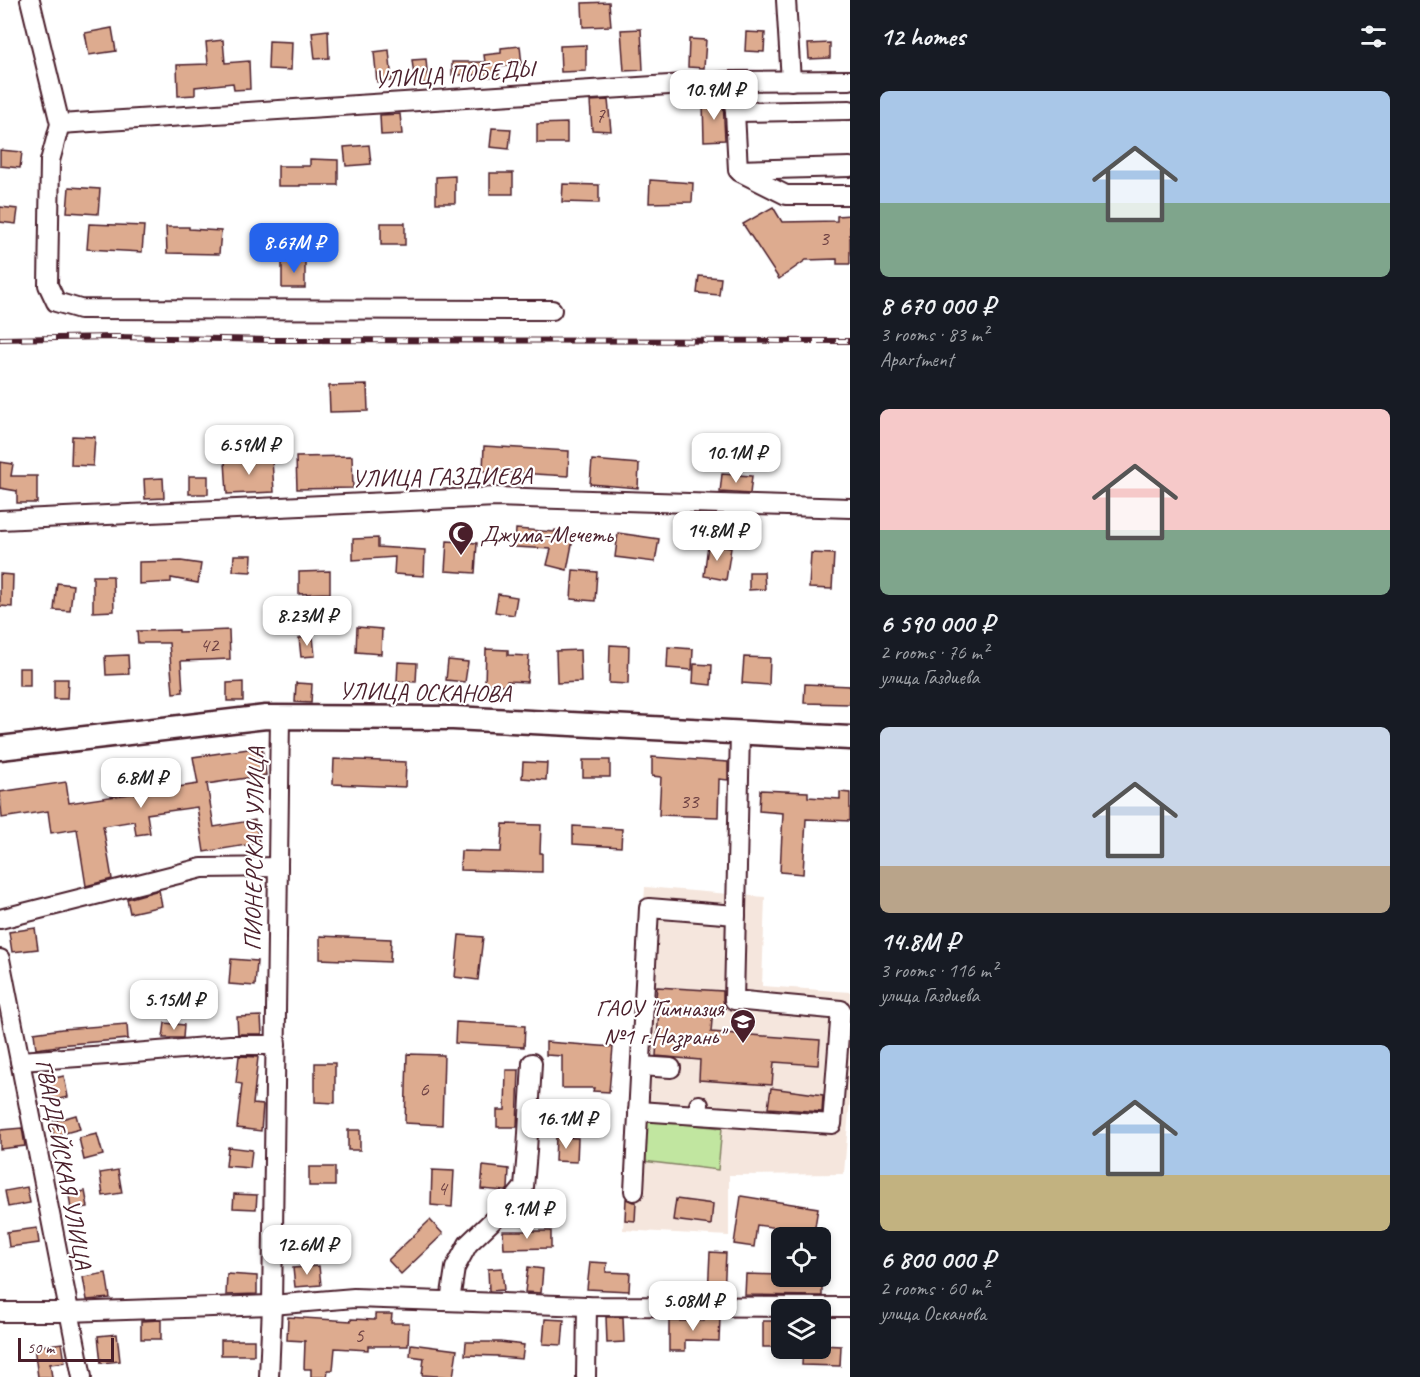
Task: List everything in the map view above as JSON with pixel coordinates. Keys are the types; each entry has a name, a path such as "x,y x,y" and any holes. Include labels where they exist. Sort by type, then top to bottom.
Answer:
{"main road":[{"name":"УЛИЦА ОСКАНОВА","path":"0,748 266,717 453,718 850,738"}],"street":[{"path":"30,0 60,124 50,161 48,285 56,302 80,309 552,310"},
{"path":"786,0 792,81"},
{"name":"УЛИЦА ПОБЕДЫ","path":"60,124 732,81 850,80"},
{"path":"732,81 738,170"},
{"path":"735,112 850,111"},
{"path":"738,170 850,166"},
{"path":"738,170 786,195 850,195"},
{"name":"УЛИЦА ГАЗДИЕВА","path":"0,520 496,497 850,508"},
{"name":"ПИОНЕРСКАЯ УЛИЦА","path":"269,1377 280,717"},
{"path":"638,1111 698,1110 832,1124 841,1010 734,1000 740,733"},
{"path":"0,918 202,868 278,867"},
{"path":"634,1191 649,908 736,915"},
{"name":"ГВАРДЕЙСКАЯ УЛИЦА","path":"0,959 82,1377"},
{"path":"20,1061 230,1045 276,1045"},
{"path":"450,1301 455,1268 468,1244 511,1203 524,1187 532,1064"},
{"path":"641,1066 671,1068"},
{"path":"0,1312 272,1305 354,1298 587,1306 850,1307"},
{"path":"586,1377 587,1306"}],"shaded area":[{"name":"ГАОУ \"Гимназия №1 г.Назрань\"","path":"645,887 765,897 762,986 850,992 850,1097 844,1174 729,1175 729,1236 623,1230"}],"green space":[{"path":"647,1120 722,1128 718,1170 643,1161"}],"building":[{"path":"609,2 611,26 583,27 582,3"},
{"path":"112,28 116,51 89,55 85,33"},
{"path":"641,29 643,70 624,71 621,30"},
{"path":"328,30 329,58 315,59 312,32"},
{"path":"746,32 765,33 764,52 745,51"},
{"path":"689,39 706,40 704,68 688,67"},
{"path":"223,40 225,63 249,61 250,89 234,90 233,83 195,87 195,95 178,96 177,65 208,64 206,42"},
{"path":"269,41 292,42 291,70 268,69"},
{"path":"830,43 830,58 809,59 808,44"},
{"path":"586,45 586,71 561,72 560,46"},
{"path":"520,46 522,65 498,67 499,76 452,75 452,62 485,62 484,55 501,53 501,48"},
{"path":"389,50 392,81 377,82 374,52"},
{"path":"426,59 428,83 415,84 412,60"},
{"path":"608,100 611,131 592,130 590,101"},
{"path":"723,101 725,140 704,141 703,102"},
{"path":"400,114 402,134 381,135 380,115"},
{"path":"567,123 567,143 537,143 537,124"},
{"path":"492,128 511,129 509,149 490,147"},
{"path":"369,145 371,164 346,166 344,147"},
{"path":"0,150 22,152 20,168 0,166"},
{"path":"310,159 338,160 338,185 278,186 278,166 310,166"},
{"path":"490,173 513,173 513,194 490,194"},
{"path":"455,176 455,203 436,203 436,177"},
{"path":"650,180 693,183 692,202 649,203"},
{"path":"563,184 599,185 599,203 562,202"},
{"path":"69,187 100,189 98,214 67,212"},
{"path":"0,207 18,209 16,224 0,222"},
{"path":"773,207 782,222 837,221 837,216 850,215 850,264 837,264 837,259 806,260 779,279 743,224"},
{"path":"381,223 405,223 405,245 381,245"},
{"path":"89,224 144,226 142,252 87,249"},
{"path":"166,227 221,231 219,254 167,253"},
{"path":"282,261 305,261 305,288 282,288"},
{"path":"699,276 721,278 719,295 697,293"},
{"path":"367,385 368,411 330,412 329,386"},
{"path":"72,436 95,437 93,466 71,465"},
{"path":"484,446 569,451 568,476 483,471"},
{"path":"352,456 353,488 297,489 296,457"},
{"path":"272,459 274,492 227,494 225,461"},
{"path":"592,460 639,464 638,488 590,484"},
{"path":"0,462 13,464 11,476 37,476 37,503 17,503 17,491 0,488"},
{"path":"722,474 752,476 750,494 720,492"},
{"path":"189,476 208,476 208,494 189,494"},
{"path":"163,478 164,498 145,499 144,479"},
{"path":"516,529 554,532 555,530 574,534 567,570 547,565 551,549 515,547"},
{"path":"618,533 659,539 655,562 615,557"},
{"path":"378,538 378,547 425,550 424,576 394,574 395,557 353,560 353,539"},
{"name":"Джума-Мечеть","path":"447,541 477,543 475,573 445,571"},
{"path":"708,545 731,548 726,580 704,576"},
{"path":"811,553 834,554 832,589 809,588"},
{"path":"234,555 252,555 251,572 233,571"},
{"path":"181,561 201,564 198,583 171,578 171,582 139,584 139,562"},
{"path":"573,570 597,572 595,601 571,599"},
{"path":"330,571 330,593 299,594 299,572"},
{"path":"749,572 764,572 765,589 749,590"},
{"path":"0,574 13,575 12,607 0,606"},
{"path":"93,576 113,576 114,611 93,612"},
{"path":"57,583 73,585 70,611 54,610"},
{"path":"498,594 517,597 514,615 495,612"},
{"path":"357,627 382,629 381,654 356,652"},
{"path":"179,630 179,632 229,630 230,659 181,661 183,692 173,693 169,643 138,643 137,631"},
{"path":"313,637 315,656 301,657 299,638"},
{"path":"610,645 629,646 628,684 609,683"},
{"path":"668,647 693,649 692,670 667,668"},
{"path":"486,649 508,650 508,655 529,656 527,682 507,681 507,685 485,684"},
{"path":"580,650 581,682 557,683 556,651"},
{"path":"128,655 129,674 106,675 105,656"},
{"path":"744,657 770,658 769,685 742,683"},
{"path":"448,660 468,662 465,682 446,680"},
{"path":"398,662 417,663 416,682 397,681"},
{"path":"694,664 712,665 711,685 693,683"},
{"path":"19,668 30,668 30,686 19,686"},
{"path":"54,679 68,679 67,699 54,699"},
{"path":"243,682 243,701 227,701 227,683"},
{"path":"296,683 312,684 311,703 295,702"},
{"path":"805,684 850,686 850,704 804,703"},
{"path":"262,747 266,775 207,784 214,827 255,820 259,843 204,852 197,807 147,814 150,833 136,835 134,821 103,826 112,879 86,886 77,829 51,833 48,811 2,818 0,792 66,782 69,803 198,784 193,757"},
{"path":"652,757 728,762 728,780 719,779 718,817 659,815 661,777 652,776"},
{"path":"334,759 406,762 405,787 333,784"},
{"path":"583,760 610,760 610,777 583,777"},
{"path":"523,762 547,763 546,780 522,778"},
{"path":"760,790 808,792 808,797 840,799 840,792 850,793 850,821 806,819 803,874 780,872 783,813 759,811"},
{"path":"503,824 541,825 542,872 460,870 461,851 501,852"},
{"path":"573,826 622,829 621,847 573,844"},
{"path":"159,890 162,906 130,913 127,899"},
{"path":"35,928 38,949 12,952 9,932"},
{"path":"459,935 483,937 478,980 455,977"},
{"path":"320,936 391,939 390,962 320,959"},
{"path":"231,959 257,961 255,986 229,984"},
{"path":"657,987 723,991 725,1009 713,1008 711,1032 820,1040 818,1065 774,1062 772,1085 699,1080 700,1060 656,1056 659,1008 655,1008"},
{"path":"261,1016 262,1034 238,1034 237,1017"},
{"path":"456,1022 525,1026 524,1047 455,1043"},
{"path":"165,1023 184,1025 183,1038 163,1038"},
{"path":"127,1024 128,1039 36,1049 34,1033"},
{"path":"546,1042 613,1047 609,1092 593,1091 594,1088 562,1088 562,1056 546,1055"},
{"path":"407,1054 444,1055 442,1125 405,1123"},
{"path":"239,1056 258,1057 253,1104 263,1105 261,1131 237,1128 242,1084 236,1083"},
{"path":"315,1063 335,1063 335,1103 315,1102"},
{"path":"506,1070 519,1070 517,1127 497,1127 497,1110 505,1110"},
{"path":"64,1076 68,1097 50,1101 46,1080"},
{"path":"771,1088 823,1095 822,1112 768,1108"},
{"path":"76,1115 80,1129 54,1136 51,1122"},
{"path":"22,1128 25,1146 0,1149 0,1130"},
{"path":"348,1130 360,1130 360,1150 348,1150"},
{"path":"97,1134 103,1155 84,1160 79,1138"},
{"path":"556,1137 578,1138 577,1162 555,1161"},
{"path":"228,1147 252,1150 250,1168 226,1166"},
{"path":"483,1166 509,1169 506,1191 481,1189"},
{"path":"309,1167 335,1167 335,1186 309,1186"},
{"path":"118,1170 122,1193 103,1196 100,1173"},
{"path":"432,1170 454,1171 452,1207 431,1205"},
{"path":"27,1187 30,1203 8,1207 5,1191"},
{"path":"85,1191 88,1207 71,1210 69,1195"},
{"path":"234,1194 257,1195 256,1209 233,1208"},
{"path":"741,1196 818,1208 815,1227 757,1225 754,1247 734,1244"},
{"path":"626,1199 636,1202 635,1221 625,1220"},
{"path":"676,1199 713,1204 711,1225 673,1220"},
{"path":"430,1220 443,1234 401,1274 388,1260"},
{"path":"37,1228 39,1243 9,1247 7,1232"},
{"path":"503,1231 551,1231 551,1248 504,1249"},
{"path":"710,1252 726,1253 724,1295 708,1295"},
{"path":"590,1262 607,1263 606,1272 630,1273 629,1291 587,1289"},
{"path":"319,1266 321,1285 295,1287 293,1268"},
{"path":"528,1267 543,1269 541,1293 525,1292"},
{"path":"502,1268 504,1290 489,1291 488,1269"},
{"path":"106,1273 110,1298 87,1300 83,1277"},
{"path":"227,1274 257,1276 257,1294 226,1295"},
{"path":"746,1274 771,1275 771,1287 822,1287 822,1296 745,1295"},
{"path":"375,1314 392,1314 391,1323 409,1323 408,1346 368,1346 368,1350 335,1348 333,1370 328,1370 327,1377 311,1377 311,1369 304,1369 305,1341 287,1340 288,1317 351,1321 351,1319 375,1320"},
{"path":"606,1317 623,1317 624,1342 607,1343"},
{"path":"704,1318 720,1318 719,1341 685,1340 685,1351 669,1351 669,1321 704,1321"},
{"path":"545,1319 564,1320 562,1345 543,1344"},
{"path":"161,1320 161,1339 141,1339 141,1321"},
{"path":"763,1321 771,1321 771,1347 763,1347"},
{"path":"117,1334 120,1361 101,1363 98,1336"},
{"path":"221,1340 254,1340 254,1355 221,1355"},
{"path":"466,1342 524,1345 522,1359 465,1355"},
{"path":"62,1343 65,1362 50,1364 52,1377 38,1377 34,1347"},
{"path":"411,1344 457,1350 453,1377 422,1375 424,1358 410,1356"},
{"path":"831,1346 841,1346 840,1366 802,1365 802,1359 831,1359"}],"railway":[{"path":"0,339 115,337 272,340 850,341"}],"place":[{"name":"Джума-Мечеть","path":"461,557"},
{"name":"ГАОУ \"Гимназия №1 г.Назрань\"","path":"743,1045"}]}
